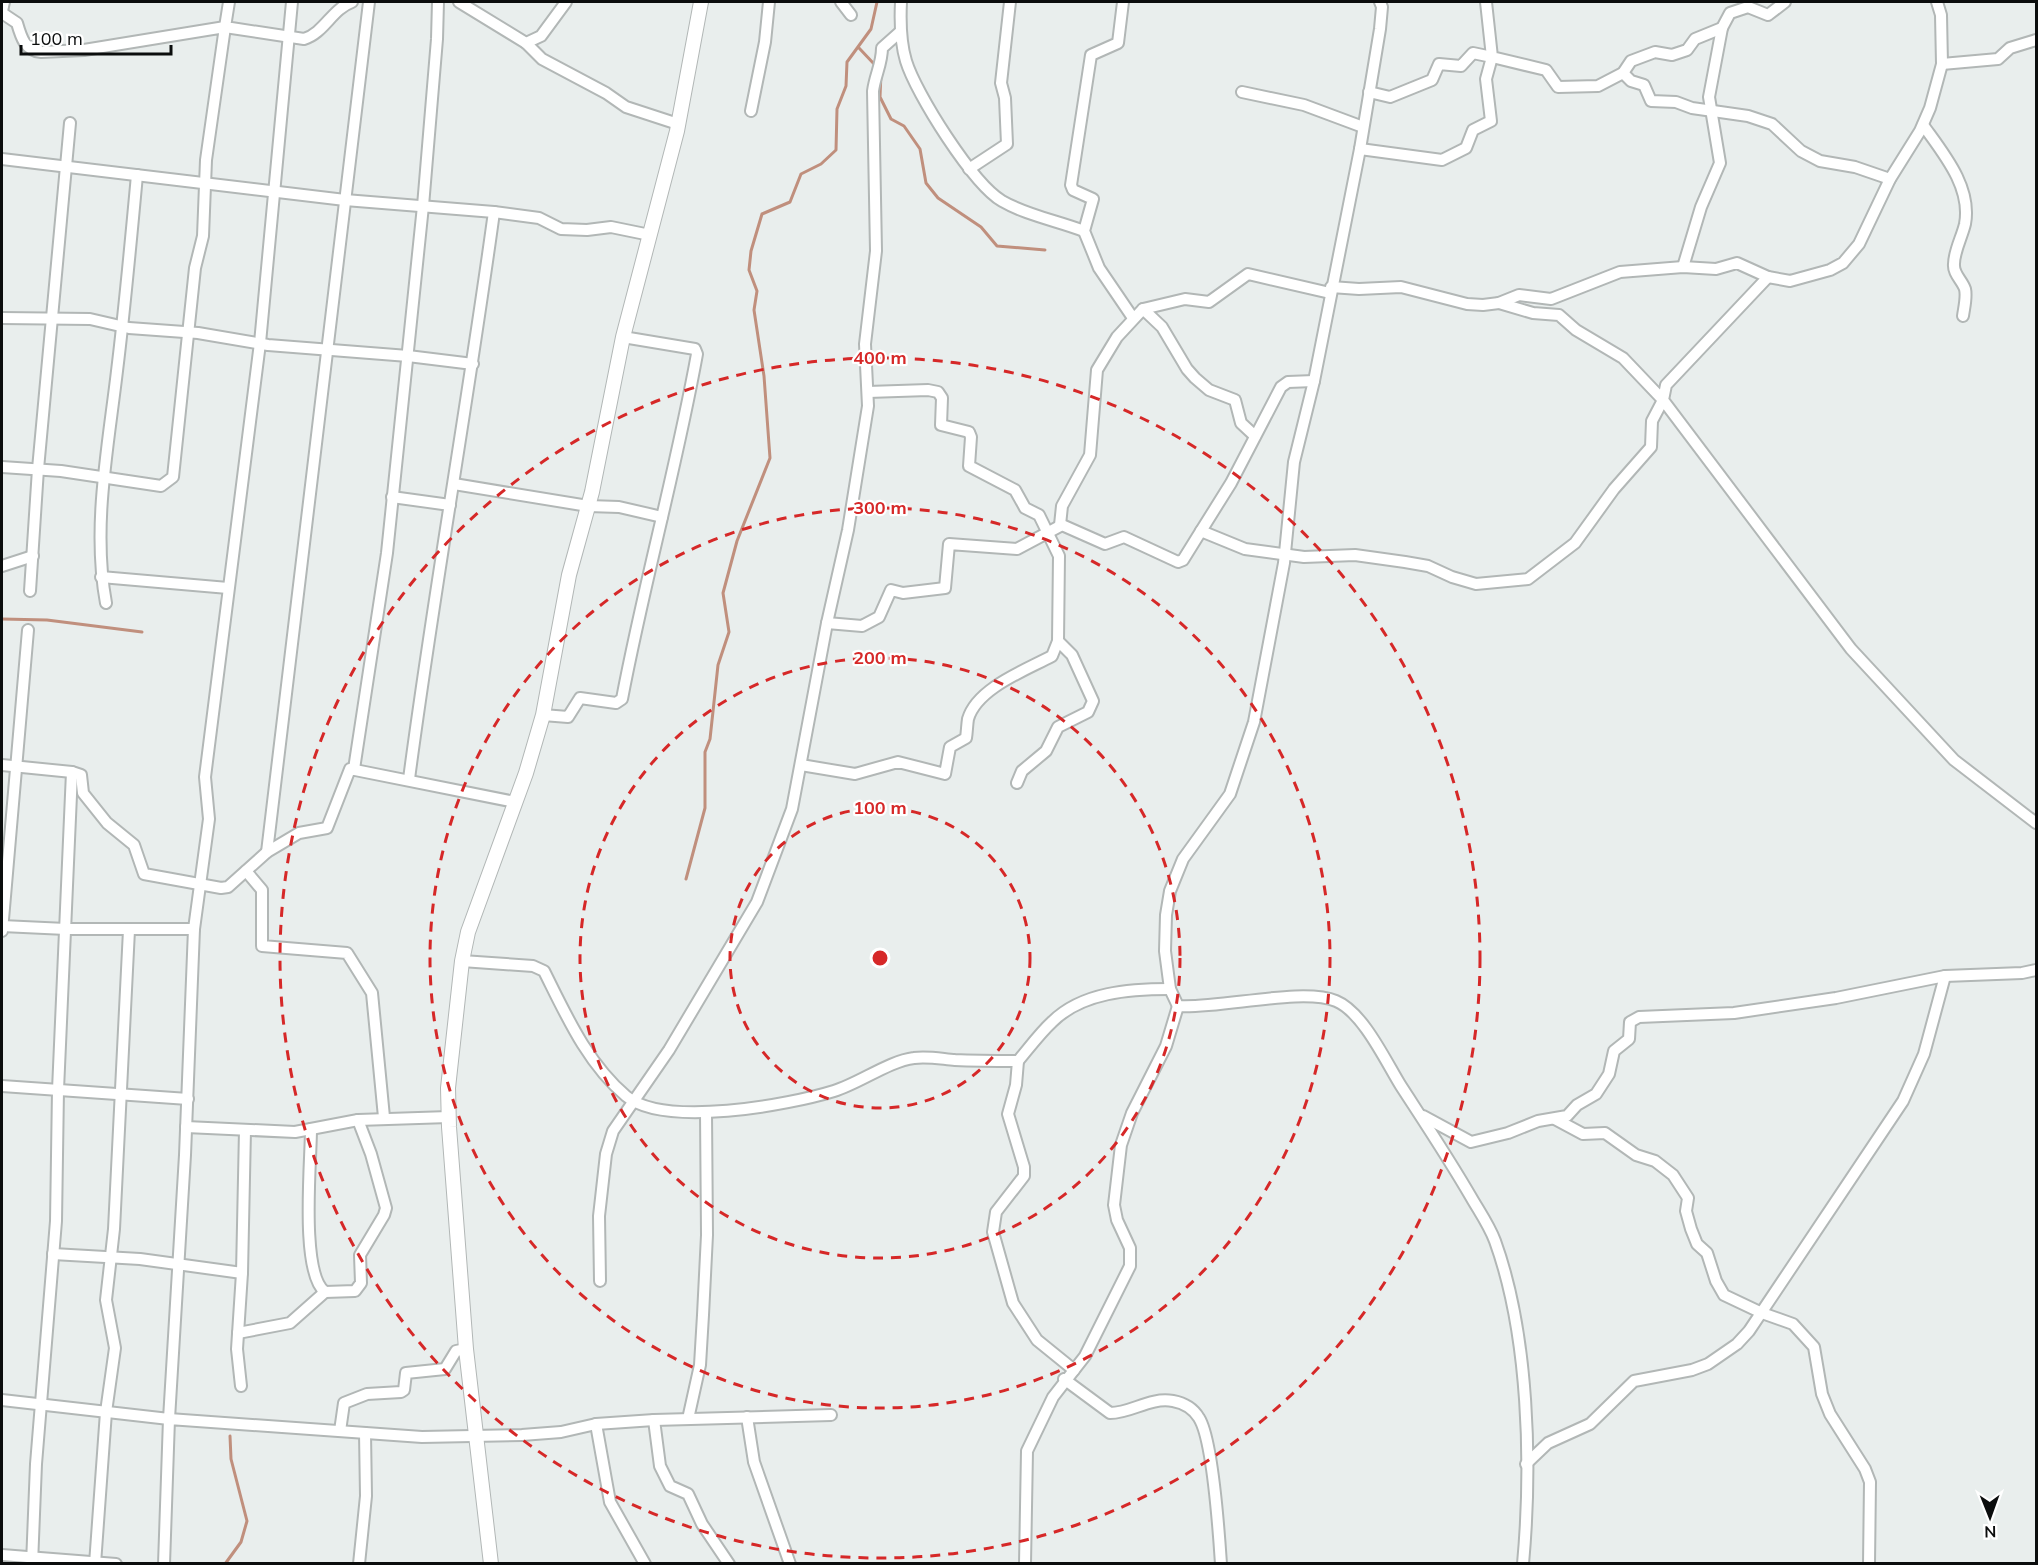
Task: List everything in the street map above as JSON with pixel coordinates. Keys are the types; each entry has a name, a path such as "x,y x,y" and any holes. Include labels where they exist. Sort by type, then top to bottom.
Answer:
{"street":[{"path":"4,2 2,12 17,23 23,43 41,52 93,49 225,27 288,39 311,37 338,9 352,2"},
{"path":"2,467 38,469 161,486 173,477 187,332 195,268 203,236 211,115 228,2"},
{"path":"164,1563 169,1419 188,1099 194,929 198,884 209,819 205,777 260,343 292,2"},
{"path":"267,852 369,2"},
{"path":"354,769 375,638 408,356 423,206 438,2"},
{"path":"459,2 526,43 542,58 606,93 626,107 678,124"},
{"path":"526,43 541,36 566,2"},
{"path":"490,1563 466,1350 449,1117 451,1056 462,961 468,932 515,802 543,715 569,575 588,506 623,337 678,124 701,2"},
{"path":"751,111 765,42 769,2"},
{"path":"841,2 851,15"},
{"path":"901,2 900,32 909,69 969,170 985,189 1002,201 1084,231"},
{"path":"969,170 1007,144 1005,98 1001,83 1010,2"},
{"path":"1123,2 1118,43 1090,55 1071,185 1073,190 1093,199 1084,231 1099,267 1133,318"},
{"path":"1025,1563 1027,1451 1039,1422 1064,1379 1086,1356 1130,1266 1130,1248 1114,1205 1121,1145 1132,1113 1166,1046 1178,1006 1170,989 1164,940 1170,891 1183,860 1233,787 1254,722 1285,555 1292,473 1314,381 1330,290 1360,149 1380,29 1382,7 1380,2"},
{"path":"1360,149 1444,160 1466,148 1473,130 1491,121 1486,79 1492,57 1486,2"},
{"path":"1683,267 1701,207 1720,162 1710,109 1710,89 1722,28 1731,13 1748,7 1768,15 1785,2"},
{"path":"1499,303 1519,295 1551,299 1580,290 1613,273 1683,267 1716,269 1737,263 1768,277 1784,281 1800,279 1843,264 1858,244 1890,179 1923,125 1942,64 1943,37 1937,2"},
{"path":"1369,92 1393,97 1432,80 1439,64 1461,66 1473,53 1546,70 1558,87 1598,86 1623,73 1631,61 1655,52 1674,55 1687,50 1697,38 1722,28"},
{"path":"600,1281 600,1215 606,1154 613,1131 669,1050 757,902 792,809 827,623 848,530 868,406 865,344 876,261 876,153 873,95 883,46 900,32"},
{"path":"1942,64 1998,59 2010,48 2037,40"},
{"path":"1623,73 1630,81 1644,85 1648,100 1748,116 1772,124 1801,151 1820,161 1855,167 1890,179"},
{"path":"1242,92 1304,105 1363,127"},
{"path":"30,591 38,469 70,123"},
{"path":"1923,125 1949,162 1964,194 1967,211 1965,225 1953,261 1965,292 1963,316"},
{"path":"2,159 345,200 538,218 561,229 582,230 611,227 650,235"},
{"path":"106,603 99,548 104,478 123,327 137,175"},
{"path":"409,779 429,630 473,364 494,213"},
{"path":"827,623 862,626 879,617 891,590 903,593 945,588 949,544 1014,549 1048,534 1060,525 1062,506 1090,455 1097,370 1117,337 1143,309 1185,299 1209,302 1248,274 1330,290 1395,286 1467,304 1499,303 1533,313 1559,315 1572,327 1623,358 1663,400 1851,649 1961,766 2037,823"},
{"path":"1202,531 1236,546 1285,555 1354,555 1428,566 1452,578 1476,584 1520,581 1533,577 1548,562 1578,540 1614,489 1651,447 1652,421 1663,400 1666,385 1768,277"},
{"path":"1143,309 1162,327 1187,369 1195,378 1209,390 1235,400 1241,423 1256,436"},
{"path":"2,318 90,319 123,327 473,364"},
{"path":"543,715 568,717 577,700 583,697 616,703 622,699 639,608 688,405 697,351 691,348 623,337"},
{"path":"1060,525 1105,544 1124,537 1178,562 1183,560 1256,436 1281,387 1288,382 1314,381"},
{"path":"801,765 855,774 898,762 945,774 950,747 966,738 969,718 984,697 993,687 1053,656 1058,642 1060,562 1039,515 1025,508 1015,490 969,466 971,437 969,432 941,425 942,398 938,392 928,390 868,392"},
{"path":"454,484 588,506 619,507 662,517"},
{"path":"392,497 450,505"},
{"path":"2,566 33,556"},
{"path":"101,577 228,588"},
{"path":"2,931 28,630"},
{"path":"1017,783 1022,771 1046,751 1058,727 1088,712 1093,702 1072,655 1058,642"},
{"path":"2,765 72,772 82,777 83,793 107,823 134,844 144,874 225,888 267,852 299,833 327,828 347,772 354,769 515,802"},
{"path":"32,1560 53,1254 72,772"},
{"path":"246,871 262,890 262,946 349,953 362,978 371,988 384,1117"},
{"path":"2,926 129,930 194,929"},
{"path":"95,1562 106,1412 115,1348 106,1300 112,1257 129,930"},
{"path":"462,961 533,966 544,971 574,1032 605,1074 634,1101 672,1111 706,1113 790,1103 840,1089 915,1057 1018,1061"},
{"path":"1420,1115 1471,1142 1508,1133 1538,1121 1567,1116 1577,1106 1596,1094 1609,1074 1614,1051 1629,1039 1630,1022 1633,1019 1734,1013 1836,998 1945,976 2022,973 2037,970"},
{"path":"1526,1464 1548,1443 1590,1424 1634,1381 1692,1370 1722,1356 1743,1337 1762,1313 1810,1236 1846,1188 1903,1101 1924,1054 1945,976"},
{"path":"1074,1370 1037,1340 1013,1303 993,1232 996,1212 1024,1176 1024,1167 1008,1114 1016,1085 1018,1061 1050,1023 1080,1003 1130,990 1170,989"},
{"path":"1178,1006 1292,997 1334,1000 1343,1004 1359,1020 1458,1174 1495,1240 1511,1301 1518,1341 1523,1385 1526,1464 1527,1528 1524,1563"},
{"path":"2,1086 188,1099"},
{"path":"688,1419 700,1365 703,1315 707,1235 706,1113"},
{"path":"186,1127 295,1132 384,1117 449,1117"},
{"path":"1555,1119 1583,1134 1605,1133 1636,1155 1655,1161 1670,1172 1688,1198 1686,1211 1691,1229 1697,1244 1707,1253 1722,1292 1762,1313 1793,1324 1814,1347 1820,1387 1826,1404 1859,1458 1870,1482 1869,1563"},
{"path":"238,1333 290,1323 325,1292 359,1289 360,1255 384,1215 385,1203 358,1120"},
{"path":"311,1129 309,1245 319,1286 325,1292"},
{"path":"241,1386 238,1333 242,1273 245,1130"},
{"path":"53,1254 112,1257 242,1273"},
{"path":"340,1431 344,1403 367,1394 400,1392 404,1390 406,1373 445,1369 456,1351 466,1350"},
{"path":"1064,1379 1110,1413 1161,1400 1184,1404 1192,1410 1202,1424 1205,1438 1221,1563"},
{"path":"2,1400 169,1419 422,1437 477,1437 561,1432 596,1424 654,1420 831,1415"},
{"path":"747,1417 754,1462 790,1563"},
{"path":"654,1420 660,1466 670,1486 688,1494 702,1524 729,1563"},
{"path":"596,1424 610,1502 645,1563"},
{"path":"359,1563 366,1496 365,1433"},
{"path":"2,1555 32,1560 116,1563"}],"waterway":[{"path":"686,879 705,808 705,752 710,739 718,665 729,632 723,593 737,541 770,458 764,376 754,310 757,291 749,270 751,251 762,214 790,202 801,174 821,164 836,150 837,109 846,86 847,62 871,29 877,2"},
{"path":"859,48 875,65"},
{"path":"881,73 880,97 891,119 904,126 920,149 926,183 938,198 981,227 997,246 1045,250"},
{"path":"2,619 47,620 142,632"},
{"path":"225,1564 241,1542 247,1521 231,1459 230,1436"}]}
